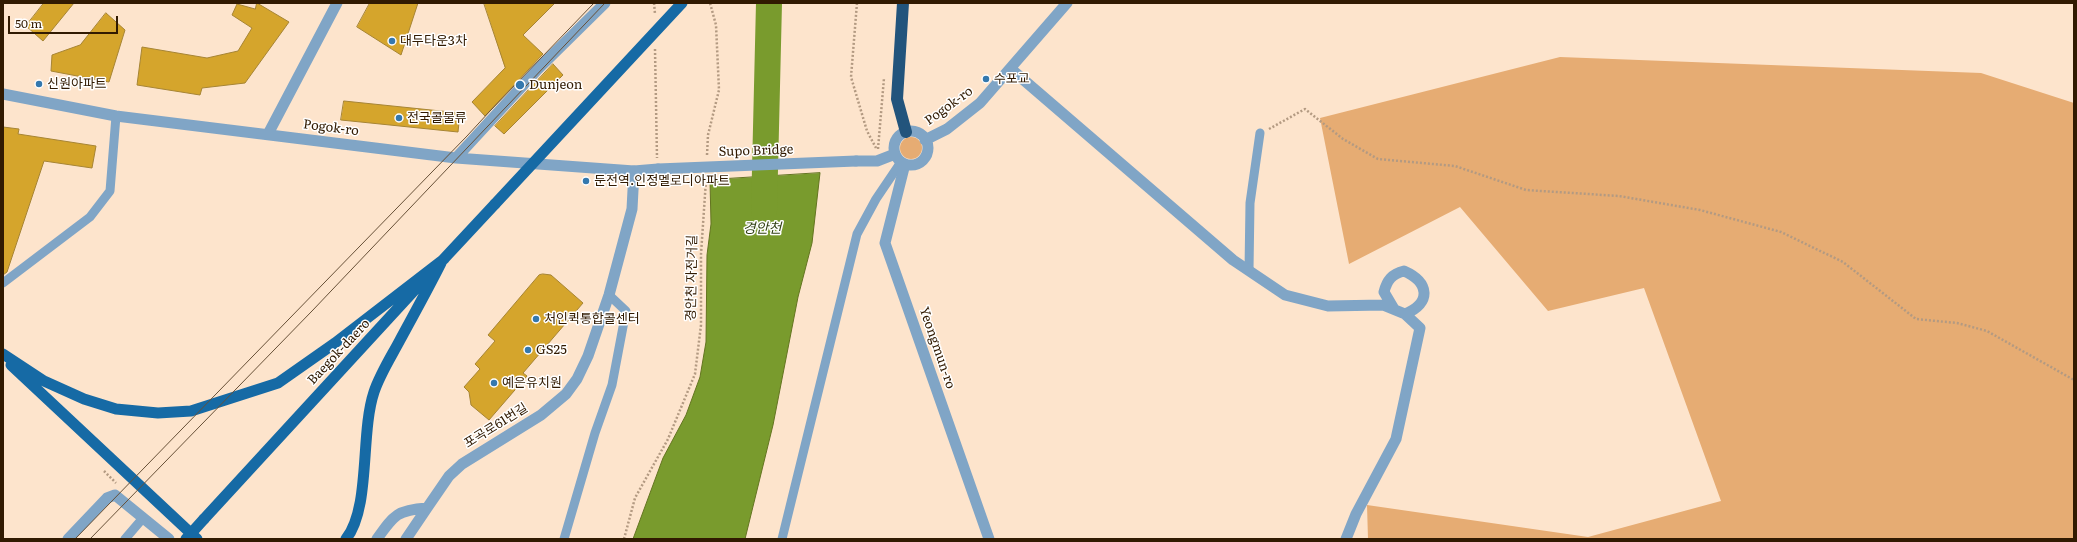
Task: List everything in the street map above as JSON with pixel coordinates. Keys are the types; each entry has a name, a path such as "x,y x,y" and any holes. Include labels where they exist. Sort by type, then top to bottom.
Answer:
{"highway":[{"path":"903,3 897,99 906,132"}],"main road":[{"name":"Baegok-daero","path":"186,539 682,3"},
{"path":"3,354 44,381 84,399 116,409 158,413 191,411 278,382 335,343 444,259"},
{"path":"346,539 359,513 367,425 374,392 388,362 444,259"},
{"path":"3,357 197,539"}],"street":[{"path":"268,134 337,3"},
{"path":"456,158 538,69 605,3"},
{"name":"Pogok-ro","path":"925,140 947,129 980,103 1067,3"},
{"path":"1011,69 1233,260 1285,295 1328,306 1383,305 1400,312 1420,328 1396,439 1356,514 1346,539"},
{"name":"Pogok-ro","path":"3,94 116,116 456,158 634,171 658,169"},
{"path":"877,156 900,160 914,165 924,159 928,148 925,140 919,133 906,132 898,137 895,142 900,160"},
{"name":"Supo Bridge","path":"658,169 856,161 877,156"},
{"name":"Yeongmun-ro","path":"900,160 885,243 989,539"},
{"name":"포곡로61번길","path":"406,539 449,476 462,464 540,415 566,394 577,379 588,356 609,295 632,209 634,171"},
{"path":"68,539 110,495 115,495 169,539"},
{"path":"377,539 396,516 407,509 427,508"}],"lane":[{"path":"3,283 90,217 110,191 116,116"},
{"path":"1249,270 1250,203 1260,133"},
{"path":"782,539 857,234 900,160"},
{"path":"564,539 595,433 612,385 626,311 609,295"},
{"path":"125,539 144,518"}],"path":[{"path":"654,3 655,18"},
{"path":"707,159 708,135 719,90 716,25 710,3"},
{"path":"857,3 851,77 867,131 877,156"},
{"path":"655,41 658,169"},
{"path":"877,156 884,76"},
{"path":"1260,133 1305,109 1343,140 1378,159 1455,166 1526,190 1619,196 1700,210 1781,232 1843,262 1916,319 1957,323 1987,331 2074,380"},
{"name":"경안천 자전거길","path":"624,539 635,498 668,439 695,374 701,325 701,254 706,175"}],"shaded area":[{"path":"1560,57 1981,73 2074,103 2074,539 1368,539 1367,505 1588,537 1721,501 1644,288 1548,311 1460,207 1349,264 1320,118"},
{"path":"907,137 915,137 922,144 922,152 915,159 907,159 900,152 900,144"}],"water":[{"name":"경안천","path":"820,173 812,243 798,297 773,425 745,539 633,539 663,458 686,415 700,377 706,342 707,255 711,224 710,180"}],"building":[{"path":"44,3 74,3 43,41 26,26"},
{"path":"257,3 289,22 245,83 202,88 200,95 137,85 142,47 207,58 238,51 252,28 232,15 237,4 255,9"},
{"name":"대두타운3차","path":"370,3 418,3 401,55 357,27"},
{"path":"484,3 555,3 523,35 543,54 485,116 472,102 505,68"},
{"path":"106,13 125,30 109,82 51,71 52,55 80,45"},
{"path":"553,64 563,75 504,134 495,126"},
{"path":"344,101 460,113 458,132 341,120"},
{"path":"3,127 19,129 18,134 96,146 92,168 44,161 7,272 3,275"},
{"path":"539,275 551,275 583,303 523,373 527,376 489,420 471,405 469,392 464,387 480,369 475,364 495,341 488,335"}],"waterway":[{"name":"경안천","path":"764,211 769,3"}],"tram line":[{"path":"75,539 467,136 594,3"},
{"path":"90,539 312,311 605,3"}],"place":[{"name":"대두타운3차","path":"392,41"},
{"name":"수포교","path":"986,79"},
{"name":"신원아파트","path":"39,84"},
{"name":"Dunjeon","path":"520,85"},
{"name":"전국콜물류","path":"399,118"},
{"name":"둔전역.인정멜로디아파트","path":"586,181"},
{"name":"처인퀵통합콜센터","path":"536,319"},
{"name":"GS25","path":"528,350"},
{"name":"예은유치원","path":"494,383"}]}
